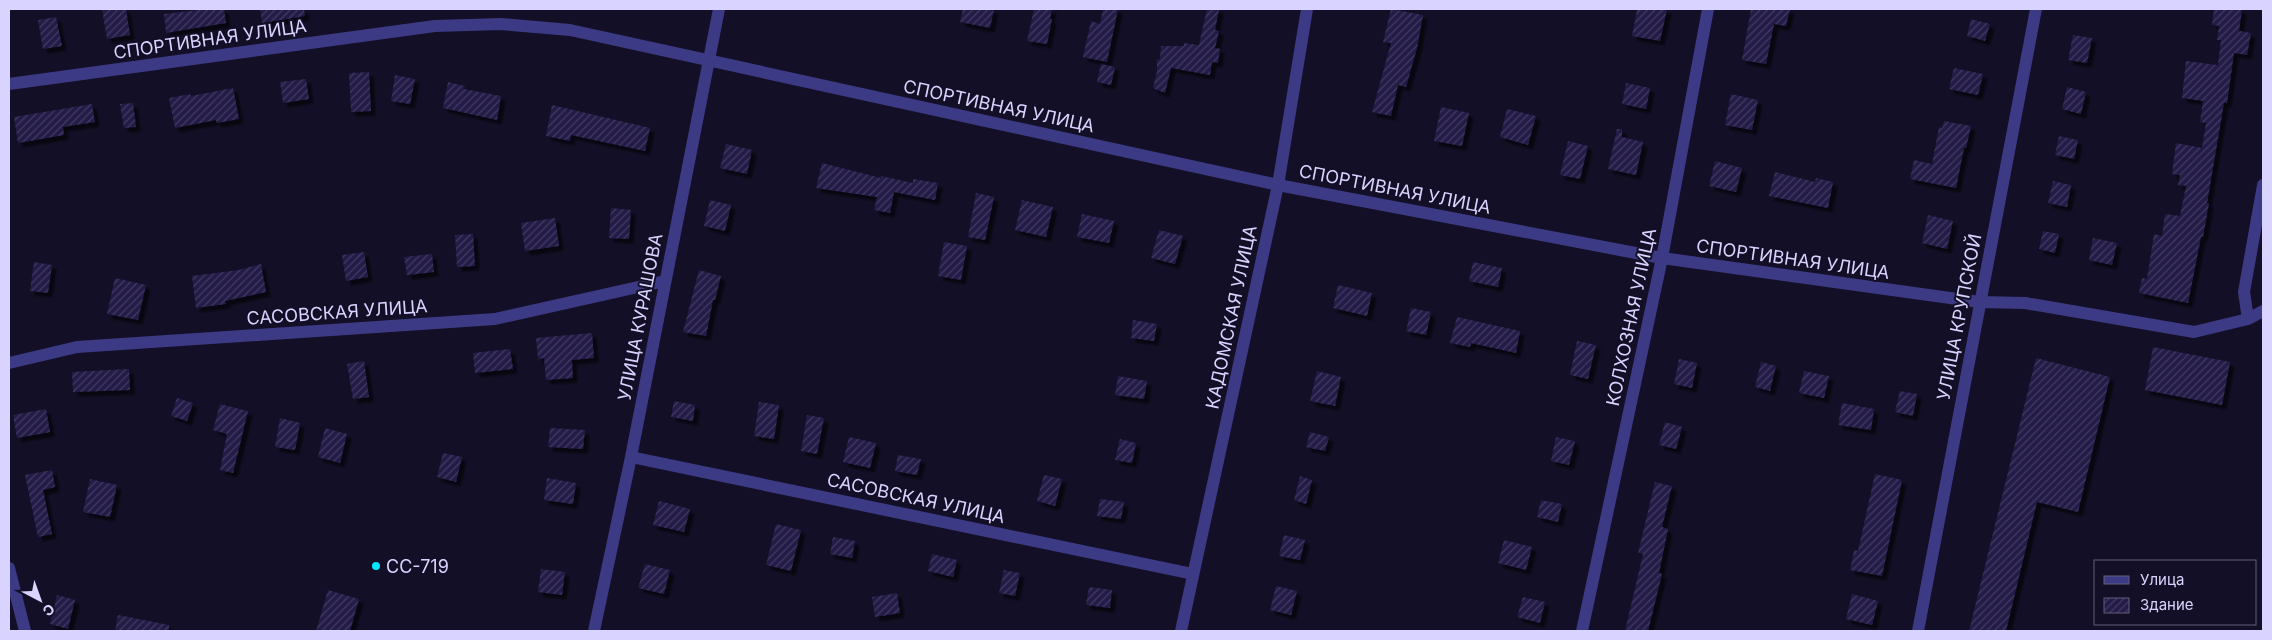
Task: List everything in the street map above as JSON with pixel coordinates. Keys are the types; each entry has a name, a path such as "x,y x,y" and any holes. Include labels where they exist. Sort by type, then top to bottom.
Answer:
{"street":[{"name":"УЛИЦА КУРАШОВА","path":"594,631 631,456 719,9"},
{"name":"КАДОМСКАЯ УЛИЦА","path":"1181,631 1278,185 1307,9"},
{"name":"КОЛХОЗНАЯ УЛИЦА","path":"1582,631 1662,258 1708,9"},
{"name":"УЛИЦА КРУПСКОЙ","path":"1918,631 2036,9"},
{"name":"СПОРТИВНАЯ УЛИЦА","path":"9,84 445,26 501,24 570,30 1278,185 1662,258 1980,302 2025,303 2194,332 2248,319 2263,311"},
{"path":"2248,319 2244,292 2263,186"},
{"name":"САСОВСКАЯ УЛИЦА","path":"9,363 77,348 495,319 665,281"},
{"name":"САСОВСКАЯ УЛИЦА","path":"631,456 1193,574"},
{"path":"9,568 24,631"}],"building":[{"path":"102,9 126,9 130,35 107,39"},
{"path":"224,9 226,23 166,33 164,14"},
{"path":"260,9 304,9 305,16 262,23"},
{"path":"963,9 994,9 990,28 960,22"},
{"path":"1034,9 1052,9 1047,44 1027,41"},
{"path":"1103,9 1118,9 1107,62 1083,57 1091,21 1100,24"},
{"path":"1207,9 1219,9 1215,30 1219,31 1215,48 1220,49 1218,63 1212,62 1210,75 1171,68 1165,93 1153,88 1161,46 1184,46 1184,43 1199,45"},
{"path":"1391,9 1423,15 1417,48 1406,87 1398,85 1391,116 1372,112 1391,43 1383,42"},
{"path":"1637,9 1667,9 1660,41 1632,36"},
{"path":"1751,9 1790,9 1786,26 1774,24 1766,64 1742,60"},
{"path":"2214,9 2242,9 2239,31 2251,33 2247,55 2234,53 2227,103 2224,103 2207,203 2209,203 2203,237 2201,237 2188,303 2139,293 2142,278 2147,279 2154,234 2162,236 2165,214 2180,216 2186,186 2178,185 2180,175 2172,174 2176,143 2202,148 2206,123 2200,122 2203,101 2182,98 2186,61 2218,65 2221,40 2217,40 2219,26 2212,25"},
{"path":"56,17 62,46 43,49 38,20"},
{"path":"1971,19 1990,24 1985,41 1967,36"},
{"path":"2073,35 2092,38 2087,63 2068,60"},
{"path":"1101,64 1115,67 1111,85 1097,82"},
{"path":"1954,68 1983,74 1978,95 1949,89"},
{"path":"369,72 371,111 351,112 349,73"},
{"path":"395,75 415,79 410,104 391,101"},
{"path":"306,79 309,99 283,103 280,82"},
{"path":"448,82 465,86 464,89 501,96 497,120 443,108"},
{"path":"1626,83 1650,88 1646,109 1622,104"},
{"path":"2067,87 2086,92 2081,114 2062,109"},
{"path":"233,88 239,119 217,123 216,120 175,128 169,98"},
{"path":"1731,94 1758,100 1752,130 1725,125"},
{"path":"133,103 136,127 124,128 120,104"},
{"path":"92,104 95,122 63,127 64,135 18,143 14,117"},
{"path":"552,105 650,128 645,151 571,135 570,141 546,136"},
{"path":"1441,107 1469,113 1462,146 1434,141"},
{"path":"1507,109 1536,116 1528,145 1500,137"},
{"path":"1944,121 1971,126 1966,148 1964,148 1956,188 1910,179 1914,160 1932,164 1939,127 1942,128"},
{"path":"1617,129 1622,129 1622,137 1643,142 1636,175 1608,169"},
{"path":"2059,136 2078,140 2074,159 2055,155"},
{"path":"1568,141 1588,146 1580,179 1560,175"},
{"path":"726,144 752,150 747,174 720,168"},
{"path":"1715,161 1742,168 1736,192 1709,186"},
{"path":"822,163 881,178 881,176 913,183 913,179 938,183 935,200 894,192 890,213 874,210 877,197 816,188"},
{"path":"1775,172 1815,182 1816,178 1833,182 1828,208 1769,196"},
{"path":"2053,181 2071,185 2067,207 2048,203"},
{"path":"976,193 994,197 985,240 968,237"},
{"path":"710,200 731,205 725,231 704,226"},
{"path":"1022,200 1053,207 1046,237 1015,230"},
{"path":"611,208 631,210 629,239 609,238"},
{"path":"1082,214 1114,221 1109,243 1077,237"},
{"path":"1928,215 1953,221 1947,249 1922,243"},
{"path":"555,218 559,246 525,251 521,223"},
{"path":"1159,230 1183,236 1175,264 1151,258"},
{"path":"2043,231 2059,234 2055,253 2039,249"},
{"path":"473,234 475,266 457,267 455,235"},
{"path":"2093,238 2117,243 2112,265 2089,260"},
{"path":"944,242 967,246 961,280 938,276"},
{"path":"364,252 368,277 346,281 342,255"},
{"path":"432,254 434,272 407,275 404,257"},
{"path":"34,262 52,265 48,293 30,291"},
{"path":"1473,262 1502,268 1498,287 1469,281"},
{"path":"261,264 266,292 225,301 226,304 196,308 192,276 239,270"},
{"path":"699,270 721,276 715,300 713,300 706,336 683,332"},
{"path":"115,278 146,285 138,320 107,314"},
{"path":"1338,285 1372,293 1367,316 1333,308"},
{"path":"1411,308 1431,312 1426,335 1406,331"},
{"path":"1457,317 1520,331 1516,353 1471,343 1470,347 1450,343"},
{"path":"1133,320 1157,324 1154,341 1131,338"},
{"path":"592,333 594,358 572,360 573,378 546,380 544,358 538,359 536,338"},
{"path":"1577,341 1596,345 1588,379 1570,375"},
{"path":"2153,347 2230,362 2222,405 2145,390"},
{"path":"510,349 513,369 475,373 473,353"},
{"path":"2036,358 2110,377 2078,512 2037,502 2006,631 1969,631"},
{"path":"1679,359 1697,363 1692,388 1674,384"},
{"path":"364,361 369,397 353,399 347,364"},
{"path":"1761,362 1776,366 1770,391 1755,387"},
{"path":"129,369 130,390 73,392 72,372"},
{"path":"1317,371 1341,377 1335,406 1310,401"},
{"path":"1804,371 1829,376 1824,398 1799,393"},
{"path":"1118,376 1147,381 1144,399 1115,395"},
{"path":"1900,391 1917,394 1913,416 1895,412"},
{"path":"177,398 193,403 187,421 171,416"},
{"path":"674,401 695,405 693,421 671,417"},
{"path":"759,402 779,405 774,439 754,436"},
{"path":"1842,403 1874,409 1871,430 1838,425"},
{"path":"220,404 248,411 233,473 220,470 227,434 213,430"},
{"path":"46,409 50,432 17,438 13,415"},
{"path":"807,415 824,418 817,454 801,451"},
{"path":"280,418 300,423 295,450 275,447"},
{"path":"1665,422 1682,427 1676,449 1659,445"},
{"path":"325,428 347,434 340,463 318,457"},
{"path":"550,428 585,430 583,449 548,447"},
{"path":"1310,432 1329,437 1325,451 1306,447"},
{"path":"849,437 876,443 870,468 843,462"},
{"path":"1556,437 1575,441 1569,465 1551,461"},
{"path":"1120,439 1136,443 1132,463 1115,460"},
{"path":"443,453 462,457 456,482 437,477"},
{"path":"898,455 921,459 917,475 895,471"},
{"path":"52,470 55,487 43,490 52,534 38,537 25,475"},
{"path":"1875,474 1902,480 1882,576 1850,570 1854,550 1858,551"},
{"path":"1044,475 1062,479 1055,506 1037,501"},
{"path":"1300,476 1312,480 1306,504 1294,500"},
{"path":"547,478 576,483 573,504 544,500"},
{"path":"90,479 117,485 110,517 83,512"},
{"path":"1655,482 1672,486 1662,527 1668,529 1659,573 1662,574 1648,631 1625,631 1643,554 1638,553"},
{"path":"1100,499 1124,502 1121,519 1097,516"},
{"path":"1541,500 1562,504 1558,522 1537,517"},
{"path":"659,501 690,509 684,532 653,525"},
{"path":"776,524 801,530 791,571 766,565"},
{"path":"1284,535 1305,540 1300,560 1279,556"},
{"path":"833,537 855,541 852,558 830,554"},
{"path":"1504,540 1532,547 1526,570 1498,563"},
{"path":"932,554 957,560 953,577 928,571"},
{"path":"645,564 670,570 664,594 638,588"},
{"path":"541,569 565,572 562,595 538,592"},
{"path":"1004,570 1020,573 1015,596 999,593"},
{"path":"1276,586 1297,591 1291,615 1270,610"},
{"path":"1089,587 1112,590 1110,608 1086,605"},
{"path":"328,590 359,599 350,631 316,631"},
{"path":"897,593 900,613 875,617 872,597"},
{"path":"1852,594 1878,601 1872,625 1846,619"},
{"path":"57,595 75,600 68,629 50,624"},
{"path":"1523,597 1545,602 1540,623 1517,617"},
{"path":"118,615 169,625 169,631 115,631"}],"place":[{"name":"СС-719","path":"376,566"}]}
